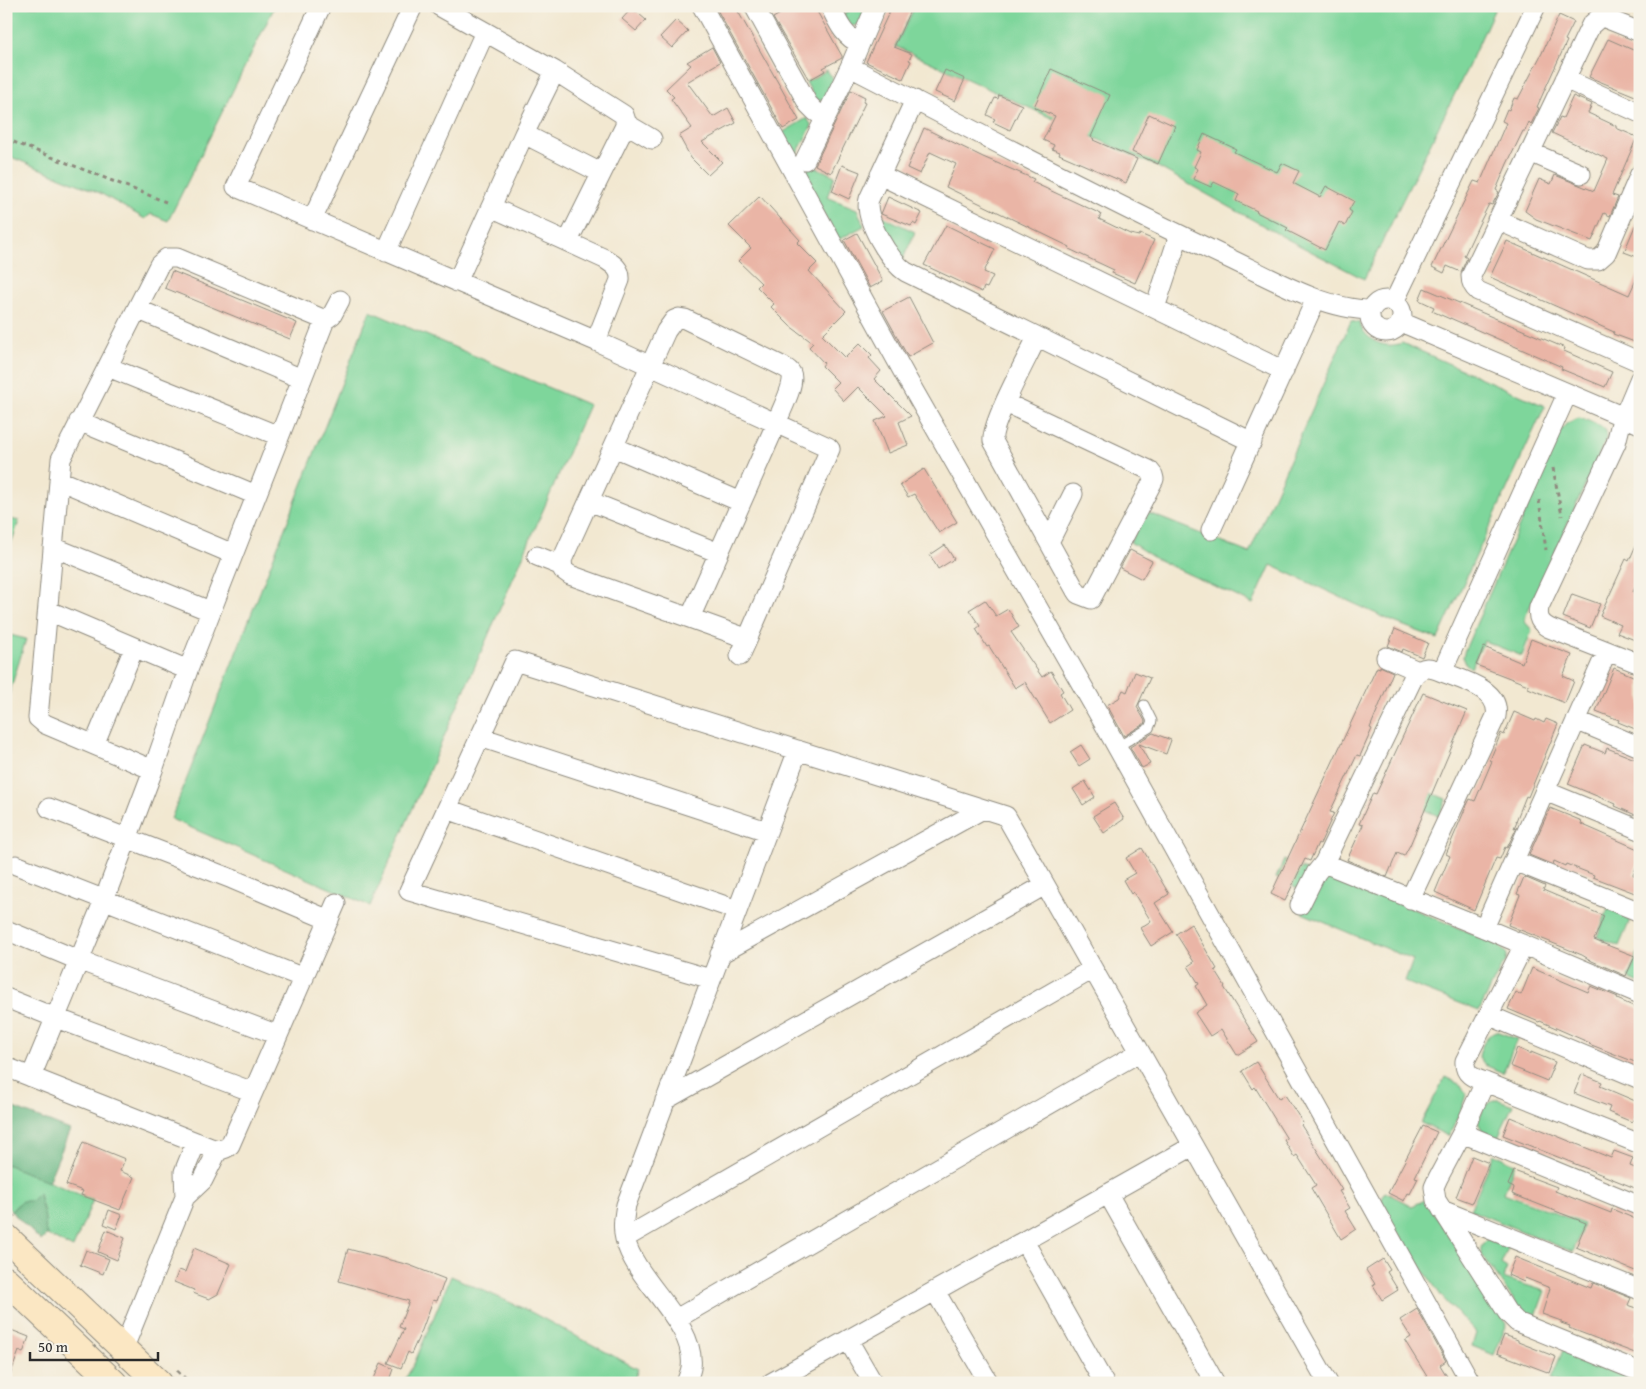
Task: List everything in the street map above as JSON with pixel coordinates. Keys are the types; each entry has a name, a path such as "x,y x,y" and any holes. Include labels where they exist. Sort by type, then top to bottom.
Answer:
{"main road":[{"path":"6,1237 159,1383"},
{"path":"6,1280 114,1383"}],"street":[{"path":"321,6 236,186 596,341 828,447 830,452 740,656"},
{"path":"312,220 413,6"},
{"path":"440,6 555,71 624,115 625,124 568,242"},
{"path":"702,6 906,377 1117,747 1471,1383"},
{"path":"754,6 808,104 826,117"},
{"path":"830,6 845,33 852,40 860,43"},
{"path":"805,160 850,67 876,6"},
{"path":"1394,302 1536,6"},
{"path":"1640,32 1610,19 1599,18 1591,25 1471,276 1472,285 1475,289 1640,362"},
{"path":"386,252 485,32"},
{"path":"850,67 1179,235 1316,299 1347,308 1371,310"},
{"path":"457,282 490,207 555,71"},
{"path":"1565,79 1640,113"},
{"path":"915,100 869,199 868,211 887,252 895,263 906,272 1252,442"},
{"path":"625,124 652,139"},
{"path":"524,134 601,173"},
{"path":"1530,152 1581,174"},
{"path":"1497,220 1588,260 1598,260 1606,253 1640,174"},
{"path":"880,175 1284,371"},
{"path":"490,207 613,264 620,276 596,341"},
{"path":"1155,308 1179,235"},
{"path":"153,770 45,724 38,718 61,459 159,265 167,258 177,258 325,320"},
{"path":"1211,530 1316,299"},
{"path":"31,1077 104,900 210,611 325,320 332,315 340,300"},
{"path":"1382,300 1394,302 1402,310 1401,322 1392,330 1380,330 1372,321 1371,310 1382,300"},
{"path":"137,310 302,378"},
{"path":"690,618 776,424 792,382 792,375 788,370 685,319 679,318 670,325 562,560 562,570 570,575 743,638 749,636"},
{"path":"1401,322 1632,421"},
{"path":"1006,402 1150,470 1158,476 1154,479 1090,599 1078,594 993,441 993,432 1006,402 1037,336"},
{"path":"108,366 279,436"},
{"path":"1640,378 1632,421 1618,441 1539,607 1538,613 1540,620 1550,628 1640,664"},
{"path":"1442,672 1567,394"},
{"path":"79,421 256,495"},
{"path":"614,447 741,502"},
{"path":"59,480 232,554"},
{"path":"1049,542 1074,494"},
{"path":"590,501 719,553"},
{"path":"53,547 210,611"},
{"path":"537,556 562,566"},
{"path":"49,611 188,670"},
{"path":"94,744 134,648"},
{"path":"1484,928 1607,651"},
{"path":"1386,657 1418,671"},
{"path":"711,979 409,891 515,661 1006,816 1328,1383"},
{"path":"1300,905 1316,873 1324,863 1410,681 1418,671 1428,667 1486,691 1496,702 1497,709 1496,716 1410,898"},
{"path":"1576,720 1640,747"},
{"path":"480,737 767,831"},
{"path":"686,1383 691,1368 690,1351 676,1319 641,1274 630,1255 624,1238 626,1205 798,750"},
{"path":"1545,791 1640,830"},
{"path":"6,1067 196,1142 222,1150 230,1145 333,912 232,879 49,808"},
{"path":"720,954 982,809"},
{"path":"446,810 737,910"},
{"path":"1514,860 1640,912"},
{"path":"1324,863 1640,994"},
{"path":"16,865 304,978"},
{"path":"665,1100 1045,885"},
{"path":"6,930 78,960 278,1035"},
{"path":"1524,945 1465,1061 1465,1069 1470,1076 1640,1144"},
{"path":"624,1238 1093,969"},
{"path":"6,998 253,1092"},
{"path":"1488,1015 1640,1079"},
{"path":"676,1319 1140,1052"},
{"path":"1485,1082 1462,1133 1435,1184 1435,1194 1442,1210 1507,1312 1517,1322 1640,1372"},
{"path":"1462,1133 1640,1206"},
{"path":"123,1350 185,1197 184,1172 196,1142"},
{"path":"771,1383 1193,1146"},
{"path":"185,1197 203,1180 218,1150"},
{"path":"1108,1194 1215,1383"},
{"path":"1442,1210 1640,1290"},
{"path":"1024,1241 1104,1383"},
{"path":"935,1291 989,1383"},
{"path":"848,1340 873,1383"}],"lane":[{"path":"1117,747 1149,728 1152,721 1144,705"}],"path":[{"path":"6,139 166,202"},
{"path":"1553,464 1565,530 1573,537"},
{"path":"1525,486 1538,494 1548,558 1546,570 1554,576"}],"green space":[{"path":"6,6 275,6 168,221 151,214 145,219 100,193 6,155"},
{"path":"857,6 868,6 859,24 853,26 850,25 843,15"},
{"path":"915,6 1496,6 1364,279 1289,240 1158,167 895,46"},
{"path":"827,70 833,79 827,96 817,101 806,82"},
{"path":"807,118 812,126 794,159 780,134"},
{"path":"809,164 835,176 827,197 857,209 864,226 838,240 802,175"},
{"path":"876,213 915,232 903,259 879,220"},
{"path":"370,311 589,405 370,906 171,819"},
{"path":"1351,321 1359,323 1366,334 1376,342 1389,345 1402,343 1545,406 1438,639 1394,622 1271,565 1253,604 1156,559 1130,542 1146,512 1249,553"},
{"path":"1579,418 1605,429 1606,439 1526,615 1525,622 1532,630 1522,656 1484,641 1471,668 1466,664 1463,657 1464,652 1561,430 1567,423"},
{"path":"6,518 19,521 6,558"},
{"path":"6,634 26,639 6,704"},
{"path":"1405,782 1446,799 1439,816 1397,799"},
{"path":"1284,860 1310,872 1302,891 1276,878"},
{"path":"1329,874 1497,944 1507,954 1506,962 1500,969 1479,1011 1405,982 1413,960 1302,913 1324,875"},
{"path":"1608,909 1631,918 1619,946 1597,937"},
{"path":"1638,953 1640,954 1640,983 1628,978"},
{"path":"1496,1031 1517,1039 1503,1073 1485,1065 1479,1057 1484,1041"},
{"path":"1445,1077 1461,1085 1466,1094 1448,1136 1421,1123"},
{"path":"1494,1100 1513,1105 1497,1139 1482,1130 1478,1122 1484,1107"},
{"path":"6,1105 70,1130 48,1182 6,1164"},
{"path":"1494,1154 1515,1164 1504,1193 1584,1224 1573,1252 1470,1210"},
{"path":"6,1164 93,1200 73,1248 47,1235 44,1211 39,1194 31,1201 17,1205 11,1211 6,1206"},
{"path":"1385,1192 1412,1206 1425,1200 1507,1324 1494,1355 1472,1346 1476,1333 1442,1297 1379,1206"},
{"path":"39,1193 47,1235 41,1241 11,1211 22,1201 31,1201"},
{"path":"1489,1238 1509,1246 1501,1264 1507,1268 1503,1278 1545,1291 1535,1318 1520,1309 1482,1255 1482,1245"},
{"path":"451,1276 529,1311 638,1369 633,1383 403,1383 414,1364"},
{"path":"1563,1350 1640,1383 1561,1383 1551,1379"}],"building":[{"path":"715,6 735,6 799,120 783,129"},
{"path":"779,6 814,6 842,58 823,68 825,71 809,80 773,18 787,10"},
{"path":"892,6 912,6 894,47 912,54 903,79 866,62"},
{"path":"632,8 646,20 636,31 622,19"},
{"path":"1559,15 1574,22 1537,107 1539,108 1531,124 1529,122 1525,131 1523,131 1507,164 1496,190 1499,192 1492,205 1489,204 1479,224 1464,256 1467,258 1461,272 1447,266 1444,273 1432,267 1474,181 1480,183 1506,123 1502,121 1507,109 1509,110 1514,98 1518,99"},
{"path":"676,20 688,31 672,48 660,37"},
{"path":"1608,39 1640,53 1640,98 1589,77"},
{"path":"712,47 720,62 687,82 713,117 728,108 736,123 702,142 722,162 708,175 691,158 679,136 692,128 671,99 674,97 666,89 691,65 687,62"},
{"path":"1051,69 1110,95 1091,137 1093,140 1137,159 1126,183 1059,154 1060,152 1052,149 1054,145 1043,140 1055,116 1034,107"},
{"path":"945,70 965,79 955,101 935,92"},
{"path":"851,90 865,97 863,102 865,103 831,173 815,165"},
{"path":"999,95 1022,105 1010,130 993,122 995,119 987,115 995,98 998,99"},
{"path":"1573,96 1592,104 1588,113 1637,137 1612,195 1618,197 1610,216 1604,213 1592,241 1536,219 1525,211 1539,179 1551,184 1555,175 1594,191 1608,159 1552,133 1560,117 1563,118"},
{"path":"1149,114 1175,126 1158,164 1132,152"},
{"path":"924,128 1034,179 1032,182 1101,214 1099,219 1130,234 1139,236 1140,234 1154,240 1135,283 1112,273 1114,270 1069,249 1070,247 946,187 956,164 930,152 920,174 907,168"},
{"path":"1204,134 1236,149 1234,152 1277,172 1282,163 1299,171 1293,183 1320,197 1326,186 1354,201 1349,210 1352,212 1345,226 1339,222 1325,250 1236,201 1239,194 1214,182 1211,187 1193,179 1198,169 1194,167 1201,152 1197,150"},
{"path":"842,165 860,172 849,199 832,191"},
{"path":"760,196 800,240 797,243 817,263 809,271 846,311 822,335 845,358 860,343 872,355 869,358 881,371 874,379 911,416 899,422 908,445 888,453 875,421 887,416 858,387 844,401 832,388 838,382 822,366 824,363 809,347 813,343 790,326 771,307 774,304 757,287 761,283 738,261 751,248 729,226"},
{"path":"888,197 922,213 916,225 913,223 911,226 881,214"},
{"path":"1640,214 1640,258 1624,252"},
{"path":"946,225 995,249 984,272 993,276 987,288 984,287 982,292 924,265"},
{"path":"857,233 883,281 870,288 844,240"},
{"path":"1507,241 1629,295 1640,271 1640,344 1613,334 1614,332 1490,277"},
{"path":"172,271 297,323 290,339 165,288"},
{"path":"1424,288 1565,348 1564,351 1612,372 1605,387 1432,311 1434,307 1419,300"},
{"path":"909,297 933,343 908,357 883,311"},
{"path":"924,469 957,522 939,533 914,494 908,497 900,485"},
{"path":"1640,536 1640,576 1633,592 1640,595 1640,642 1617,633 1621,625 1600,616 1626,559 1629,561"},
{"path":"945,545 954,559 938,569 930,555"},
{"path":"1130,550 1152,561 1142,579 1120,568"},
{"path":"1572,594 1600,604 1590,628 1563,617"},
{"path":"985,600 996,616 1008,609 1019,627 1011,632 1042,677 1051,671 1063,691 1060,693 1070,710 1050,723 1025,682 1015,688 976,629 980,626 969,610"},
{"path":"1395,629 1428,643 1422,657 1403,649 1402,652 1388,646"},
{"path":"1531,639 1572,655 1563,676 1574,681 1565,703 1528,688 1528,685 1476,665 1484,647 1522,663"},
{"path":"1380,666 1393,672 1370,728 1372,729 1360,756 1357,755 1330,812 1334,813 1320,844 1318,843 1310,861 1305,859 1285,901 1271,894 1377,667 1380,668"},
{"path":"1614,668 1640,679 1640,731 1596,711"},
{"path":"1135,672 1150,678 1137,707 1145,721 1144,724 1124,736 1107,705 1119,698 1123,690 1127,692"},
{"path":"1423,693 1467,711 1410,845 1404,856 1397,853 1387,877 1347,860 1363,825 1359,824 1373,793 1376,794"},
{"path":"1514,712 1535,721 1536,719 1544,723 1546,719 1558,724 1514,828 1517,827 1500,859 1496,858 1474,910 1435,892 1450,856 1446,854 1466,807 1470,799 1475,801 1492,761 1490,760 1501,733 1504,735"},
{"path":"1153,733 1171,740 1166,754 1139,744 1150,764 1142,768 1130,747"},
{"path":"1081,745 1090,759 1079,766 1070,752"},
{"path":"1585,745 1605,753 1607,748 1640,761 1640,817 1615,806 1616,804 1568,784"},
{"path":"1085,781 1095,797 1083,805 1073,789"},
{"path":"1114,803 1124,819 1104,833 1093,816"},
{"path":"1550,808 1582,821 1581,824 1640,850 1640,858 1633,875 1640,877 1640,895 1593,877 1594,875 1566,864 1565,866 1554,861 1553,865 1529,855"},
{"path":"1142,848 1169,894 1155,903 1173,932 1151,946 1140,928 1151,921 1123,880 1135,873 1126,858"},
{"path":"1524,877 1545,886 1543,890 1604,916 1594,940 1635,956 1626,976 1582,955 1508,925 1520,895 1517,894"},
{"path":"1191,924 1217,969 1215,970 1224,987 1258,1042 1237,1055 1221,1029 1210,1036 1195,1013 1207,1005 1196,986 1199,984 1188,966 1194,962 1176,934"},
{"path":"1532,968 1588,992 1591,986 1618,997 1617,999 1640,1009 1640,1064 1508,1009 1516,992 1521,995"},
{"path":"1517,1048 1555,1062 1547,1081 1510,1066"},
{"path":"1256,1062 1279,1099 1285,1095 1303,1123 1301,1125 1342,1190 1339,1191 1350,1208 1345,1211 1356,1229 1341,1239 1311,1188 1316,1185 1297,1155 1294,1157 1284,1140 1287,1139 1255,1087 1253,1089 1242,1071"},
{"path":"1582,1074 1602,1082 1600,1086 1640,1103 1632,1122 1608,1112 1610,1107 1574,1093"},
{"path":"1510,1117 1611,1158 1614,1151 1633,1158 1630,1166 1640,1170 1640,1190 1503,1135"},
{"path":"1423,1126 1437,1132 1415,1177 1418,1178 1404,1201 1388,1193"},
{"path":"83,1142 125,1159 120,1171 134,1177 120,1210 81,1195 83,1191 66,1185"},
{"path":"1472,1156 1489,1163 1472,1203 1456,1197"},
{"path":"1514,1171 1557,1187 1555,1191 1611,1213 1612,1209 1640,1221 1640,1273 1576,1247 1586,1223 1512,1194 1514,1188 1508,1185"},
{"path":"109,1210 122,1215 116,1229 104,1224"},
{"path":"106,1230 125,1238 117,1260 98,1252"},
{"path":"194,1248 231,1264 218,1294 209,1299 193,1293 194,1290 174,1282 179,1270 185,1272"},
{"path":"348,1249 409,1265 445,1279 437,1301 433,1300 411,1354 408,1352 401,1368 388,1363 404,1329 399,1327 409,1301 339,1281"},
{"path":"86,1250 109,1259 103,1274 80,1265"},
{"path":"1515,1257 1591,1288 1593,1283 1631,1298 1628,1305 1640,1309 1640,1322 1635,1334 1640,1335 1640,1355 1569,1328 1570,1326 1561,1323 1561,1321 1542,1314 1550,1288 1525,1278 1524,1282 1508,1275"},
{"path":"1383,1259 1390,1270 1387,1272 1398,1290 1382,1300 1366,1270"},
{"path":"1417,1309 1446,1361 1440,1365 1451,1383 1431,1383 1405,1341 1411,1337 1400,1320"},
{"path":"6,1328 29,1337 23,1353 19,1351 8,1381 6,1380"},
{"path":"1504,1335 1556,1357 1550,1373 1497,1353"},
{"path":"381,1363 394,1369 389,1383 372,1383"}]}
